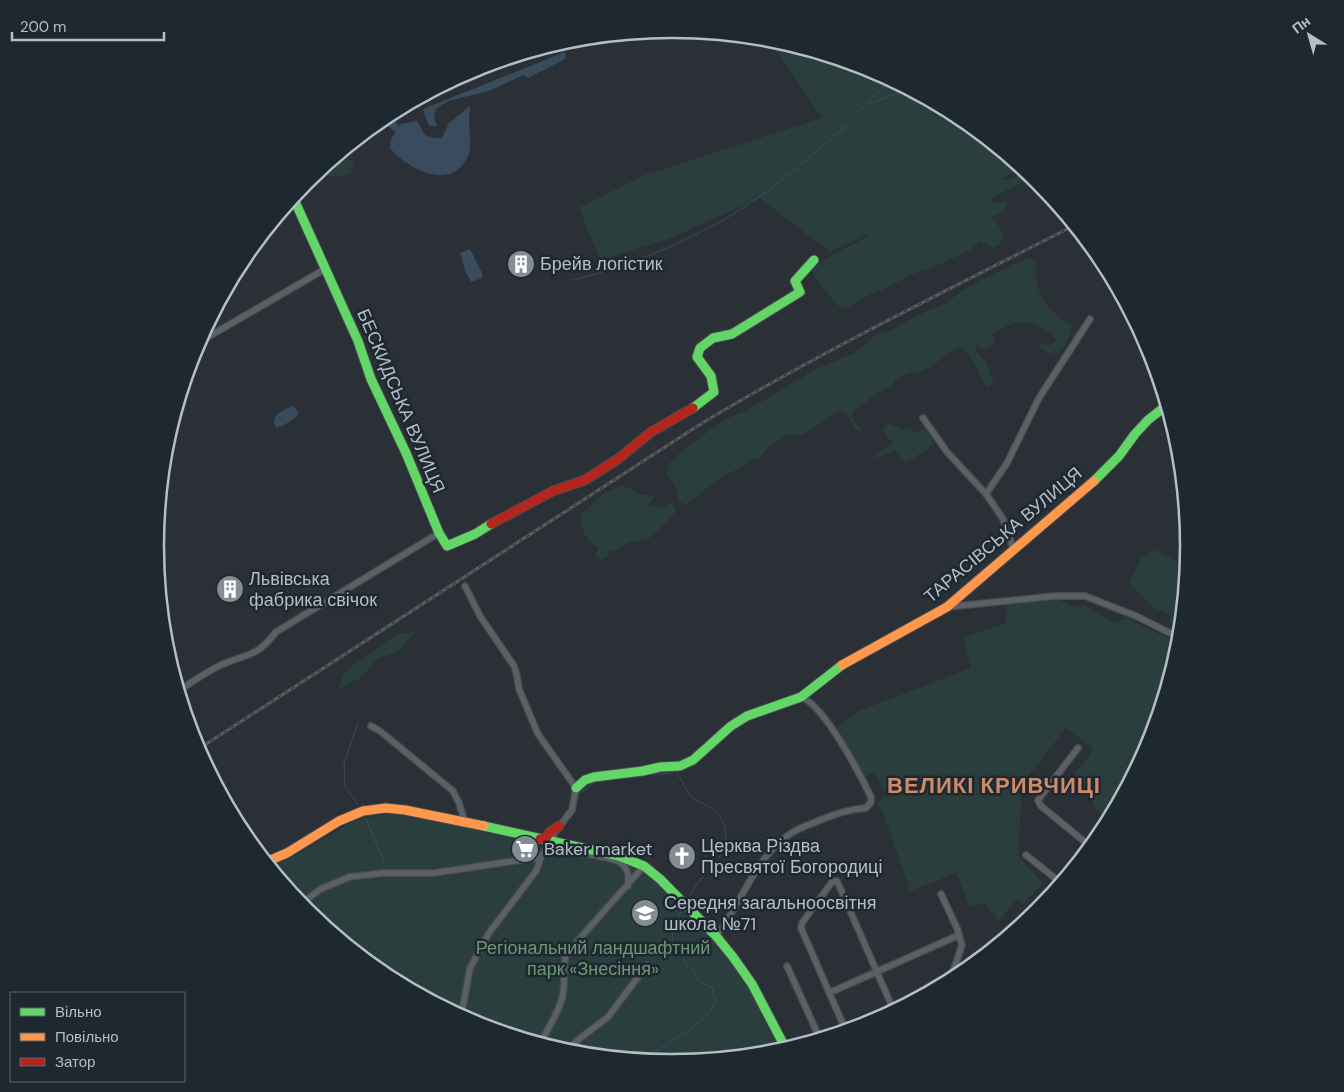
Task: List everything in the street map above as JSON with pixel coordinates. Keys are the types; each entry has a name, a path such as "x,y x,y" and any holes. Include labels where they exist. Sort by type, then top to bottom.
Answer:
{"street":[{"name":"БЕСКИДСЬКА ВУЛИЦЯ","path":"296,204 358,341 371,380 406,453 439,533 447,546 475,534 503,516 529,505 553,491 585,480 618,459 650,432 701,403 714,392 711,376 697,357 700,348 713,338 732,334 800,292 795,281 814,260"},
{"path":"209,337 326,269"},
{"path":"986,494 1007,463 1039,398 1090,319"},
{"name":"ТАРАСІВСЬКА ВУЛИЦЯ","path":"576,788 585,780 594,777 660,767 680,766 693,760 731,726 747,716 801,697 837,668 947,607 1085,490 1119,456 1148,420 1161,409"},
{"path":"923,418 947,452 986,494 1003,519 1014,551"},
{"path":"184,688 221,665 247,656 262,648 276,632 439,533"},
{"path":"462,1009 470,968 489,933 536,871 541,857 559,826 572,810 576,788 538,734 520,689 514,666 480,616 465,586"},
{"path":"947,607 1055,596 1085,596 1136,616 1173,634"},
{"path":"716,936 725,925 749,880 766,856 781,840 798,829 843,810 866,808 871,802 871,797 853,763 827,723 808,700 801,697"},
{"path":"371,726 380,730 453,791 459,803 464,822"},
{"path":"1078,748 1038,800 1041,806 1085,842"},
{"path":"272,860 288,853 339,821 363,810 386,808 464,822 619,856 644,866 660,879 716,936 752,984 782,1042"},
{"path":"540,839 546,838 550,832 559,826"},
{"path":"559,826 557,830 559,838 566,844"},
{"path":"551,841 558,851 609,858 620,862 629,876 628,886"},
{"path":"1026,855 1055,879"},
{"path":"306,899 321,888 349,877 383,873 434,873 541,857"},
{"path":"543,1038 563,994 566,954 644,866"},
{"path":"843,1025 801,928 802,923 832,882 837,881 891,1005"},
{"path":"941,894 960,935 962,945 955,969"},
{"path":"829,993 960,935"},
{"path":"573,1045 608,1017 647,965"},
{"path":"787,966 817,1033"}],"green space":[{"path":"774,48 835,64 897,90 955,123 1007,164 1016,172 1001,179 1007,180 1020,175 1030,184 1022,182 989,200 999,203 1007,202 1006,210 991,217 998,224 1004,237 1000,244 994,248 980,241 970,250 934,267 912,274 868,295 848,308 840,307 834,302 814,276 813,268 825,259 867,237 869,234 830,252 760,198 668,239 600,260 579,208 645,175 822,118"},
{"path":"343,159 354,161 351,173 342,176 323,176"},
{"path":"1029,258 1036,261 1039,291 1048,307 1072,325 1066,345 1062,349 1052,353 1039,346 1043,342 1049,346 1056,340 1044,328 1020,322 1011,324 993,334 995,342 989,347 982,349 977,344 976,351 986,362 994,384 987,387 968,353 961,347 953,350 932,366 918,373 911,372 896,379 892,385 854,410 851,417 862,431 857,431 845,412 837,412 803,435 788,434 769,447 759,458 751,460 717,480 686,505 679,501 675,486 667,473 668,465 685,448 710,430 816,369 853,354 877,334 892,330 948,302 960,292 978,282"},
{"path":"890,423 893,426 898,426 901,430 909,427 915,433 923,428 935,444 906,463 895,450 877,458 875,456 893,443 884,430 884,427"},
{"path":"622,486 640,494 656,496 648,505 663,508 670,503 676,508 673,515 651,537 629,542 615,551 612,549 608,556 601,560 595,555 599,548 585,534 581,514 604,493"},
{"path":"1155,550 1179,563 1174,626 1170,623 1171,615 1152,607 1129,583 1141,558"},
{"path":"1059,600 1078,608 1083,604 1116,624 1126,618 1172,640 1154,709 1142,741 1128,771 1103,815 1096,809 1075,774 1094,749 1066,728 1022,784 1018,856 1043,883 1024,904 1017,899 999,921 984,903 970,907 956,873 910,891 884,815 877,803 887,795 873,772 864,778 833,730 859,711 971,668 963,638 1006,623 1007,604"},
{"path":"415,632 399,651 378,658 360,678 337,690 346,670 397,634"},
{"name":"Регіональний ландшафтний парк «Знесіння»","path":"392,813 528,842 559,854 631,865 653,878 719,945 747,985 776,1044 705,1053 639,1053 606,1050 573,1045 509,1028 447,1002 389,969 362,949 312,906 276,865 357,819"}],"water":[{"path":"565,52 565,59 528,78 524,75 489,91 448,101 436,109 434,118 437,126 429,126 423,109"},
{"path":"505,65 506,67 443,93 477,76"},
{"path":"470,106 469,153 462,165 453,172 443,175 431,174 420,170 408,164 390,148 391,139 396,132 386,125 392,121 395,120 399,127 400,124 417,121 425,135 434,138 442,138 449,123"},
{"path":"470,249 482,273 482,278 471,282 460,253"},
{"path":"293,406 299,413 295,418 277,428 274,424 275,417 281,411"}],"waterway":[{"path":"855,115 885,85"},
{"path":"868,104 901,92"},
{"path":"574,280 619,267 687,239 708,228 749,204 775,185 850,123"},
{"path":"357,803 345,787 344,763 358,723"},
{"path":"677,772 692,797 715,811 723,823 726,836 723,851 719,858"},
{"path":"644,775 673,773"},
{"path":"598,782 615,779"},
{"path":"577,795 594,783"},
{"path":"366,819 384,862"},
{"path":"689,897 696,885 715,863"},
{"path":"652,1053 689,1030 707,1015 717,1001 712,993 714,988 703,984 695,977 695,971 687,966 682,954 672,945 673,929 683,907"}],"railway":[{"path":"204,745 699,425 791,372 1069,228"}],"traffic: fast":[{"path":"296,204 358,341 371,379 406,453 439,533 447,546 475,534 491,524"},
{"path":"693,408 714,392 711,376 697,357 700,348 713,338 732,334 800,292 795,281 814,260"},
{"path":"1094,481 1119,456 1148,420 1162,409"},
{"path":"576,788 585,780 594,777 660,767 680,766 693,760 731,726 747,716 801,697 842,665"},
{"path":"484,826 619,856 644,866 660,879 716,936 733,957 752,984 782,1042"}],"traffic: slow":[{"path":"842,665 947,607 1094,481"},
{"path":"272,859 287,853 339,821 363,811 386,808 405,810 484,826"}],"traffic: jam":[{"path":"491,524 553,491 585,480 618,459 651,432 693,408"},
{"path":"540,839 546,838 550,832 559,826"}],"place":[{"name":"Брейв логістик","path":"521,264"},
{"name":"Львівська фабрика свічок","path":"230,589"},
{"name":"Baker market","path":"525,849"},
{"name":"Церква Різдва Пресвятої Богородиці","path":"682,856"},
{"name":"Середня загальноосвітня школа №71","path":"645,913"}],"district":[{"name":"ВЕЛИКІ КРИВЧИЦІ","path":"994,785"}]}
